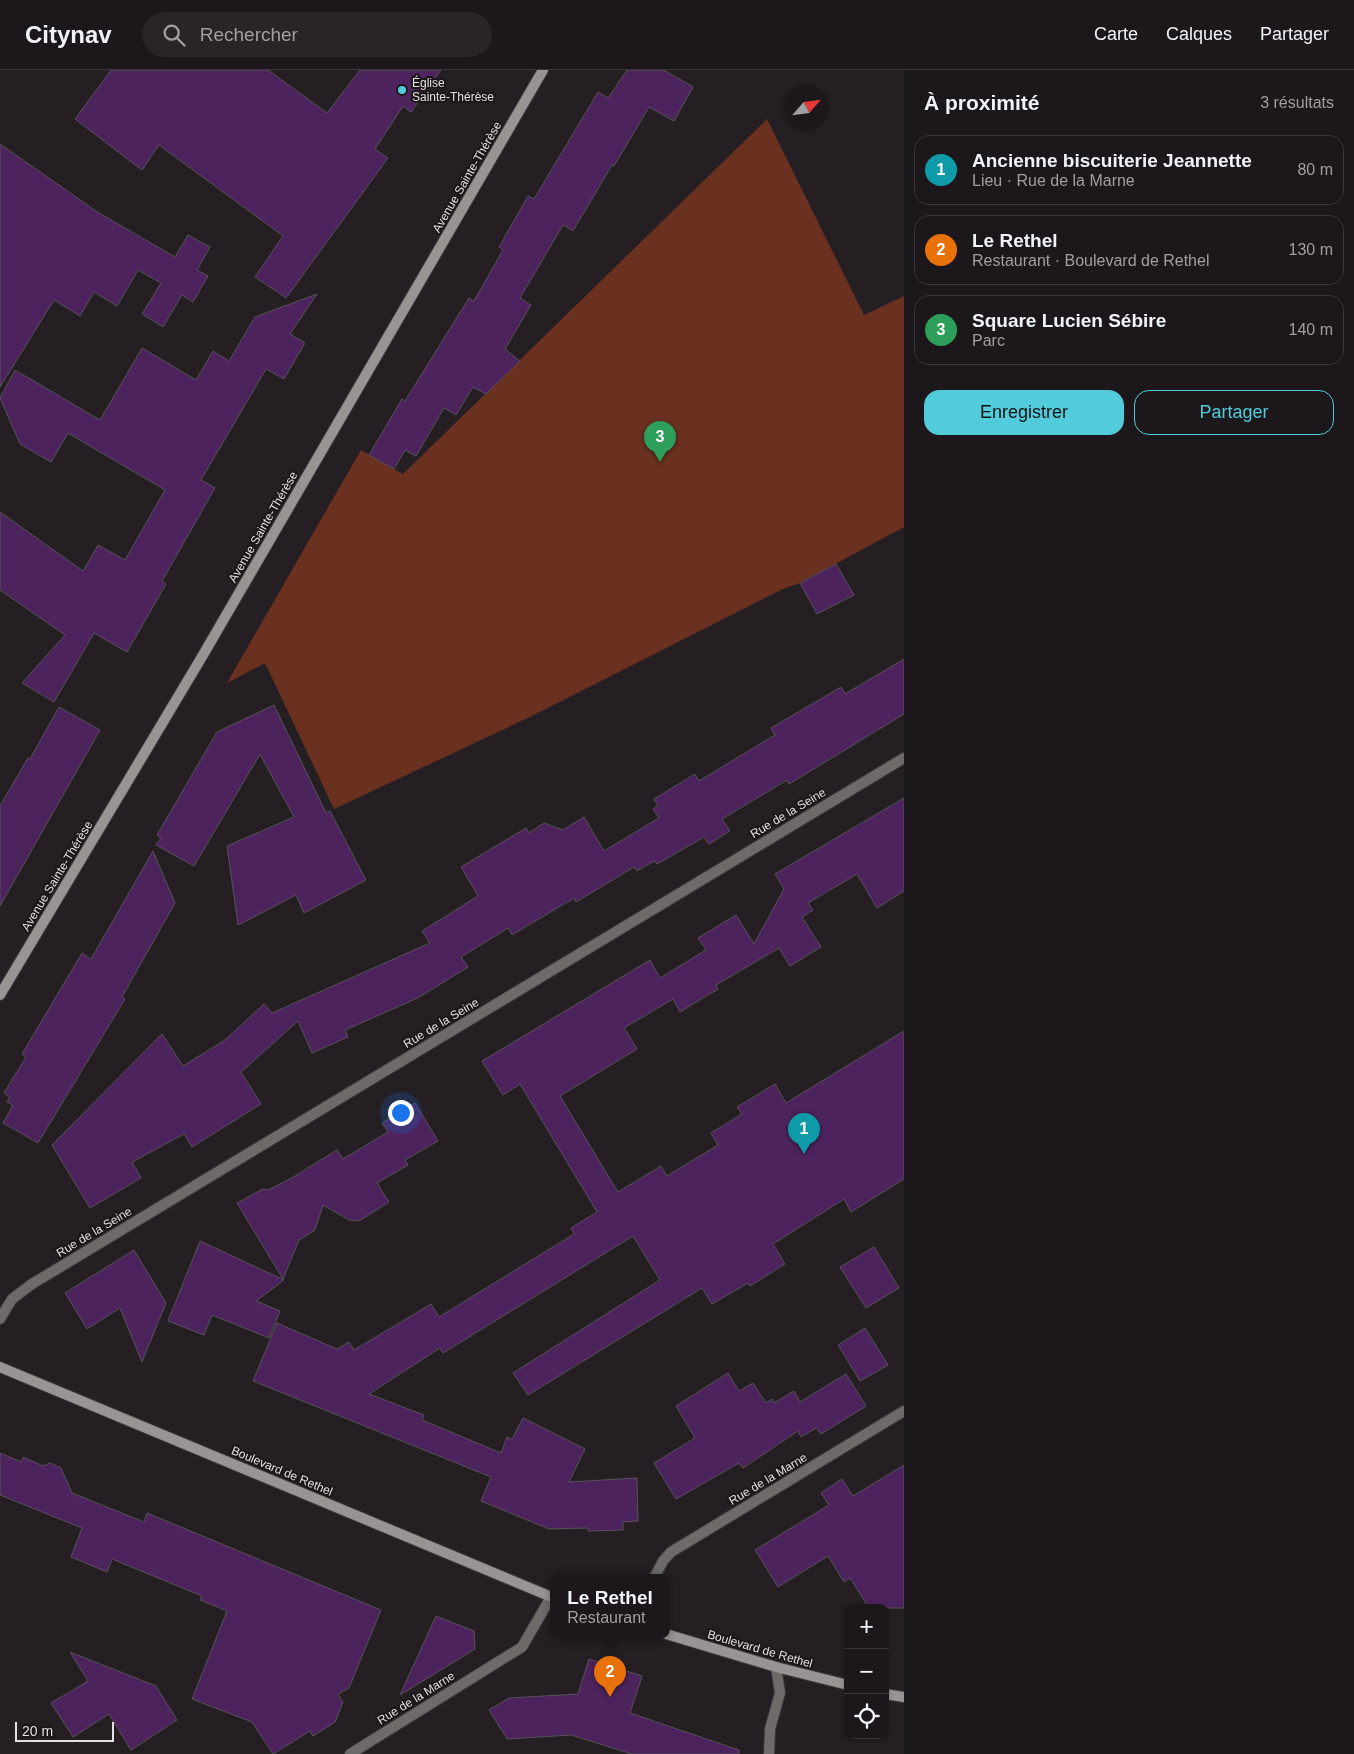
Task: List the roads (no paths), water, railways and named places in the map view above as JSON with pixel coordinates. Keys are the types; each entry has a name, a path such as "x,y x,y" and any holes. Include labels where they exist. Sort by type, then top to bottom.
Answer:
{"street":[{"name":"Avenue Sainte-Thérèse","path":"0,995 203,655 544,70"},
{"name":"Rue de la Seine","path":"0,1319 12,1299 32,1284 904,758"},
{"name":"Boulevard de Rethel","path":"0,1367 550,1596"},
{"name":"Rue de la Marne","path":"656,1574 663,1561 671,1552 904,1411"},
{"name":"Rue de la Marne","path":"350,1754 522,1646 550,1600"},
{"name":"Boulevard de Rethel","path":"670,1635 844,1685"},
{"path":"769,1754 770,1729 780,1693 776,1667"},
{"path":"889,1695 904,1697"}],"place":[{"name":"Église Sainte-Thérèse","path":"402,90"},
{"name":"Square Lucien Sébire","path":"660,462"},
{"name":"Ancienne biscuiterie Jeannette","path":"804,1154"},
{"name":"Le Rethel","path":"610,1697"}]}
